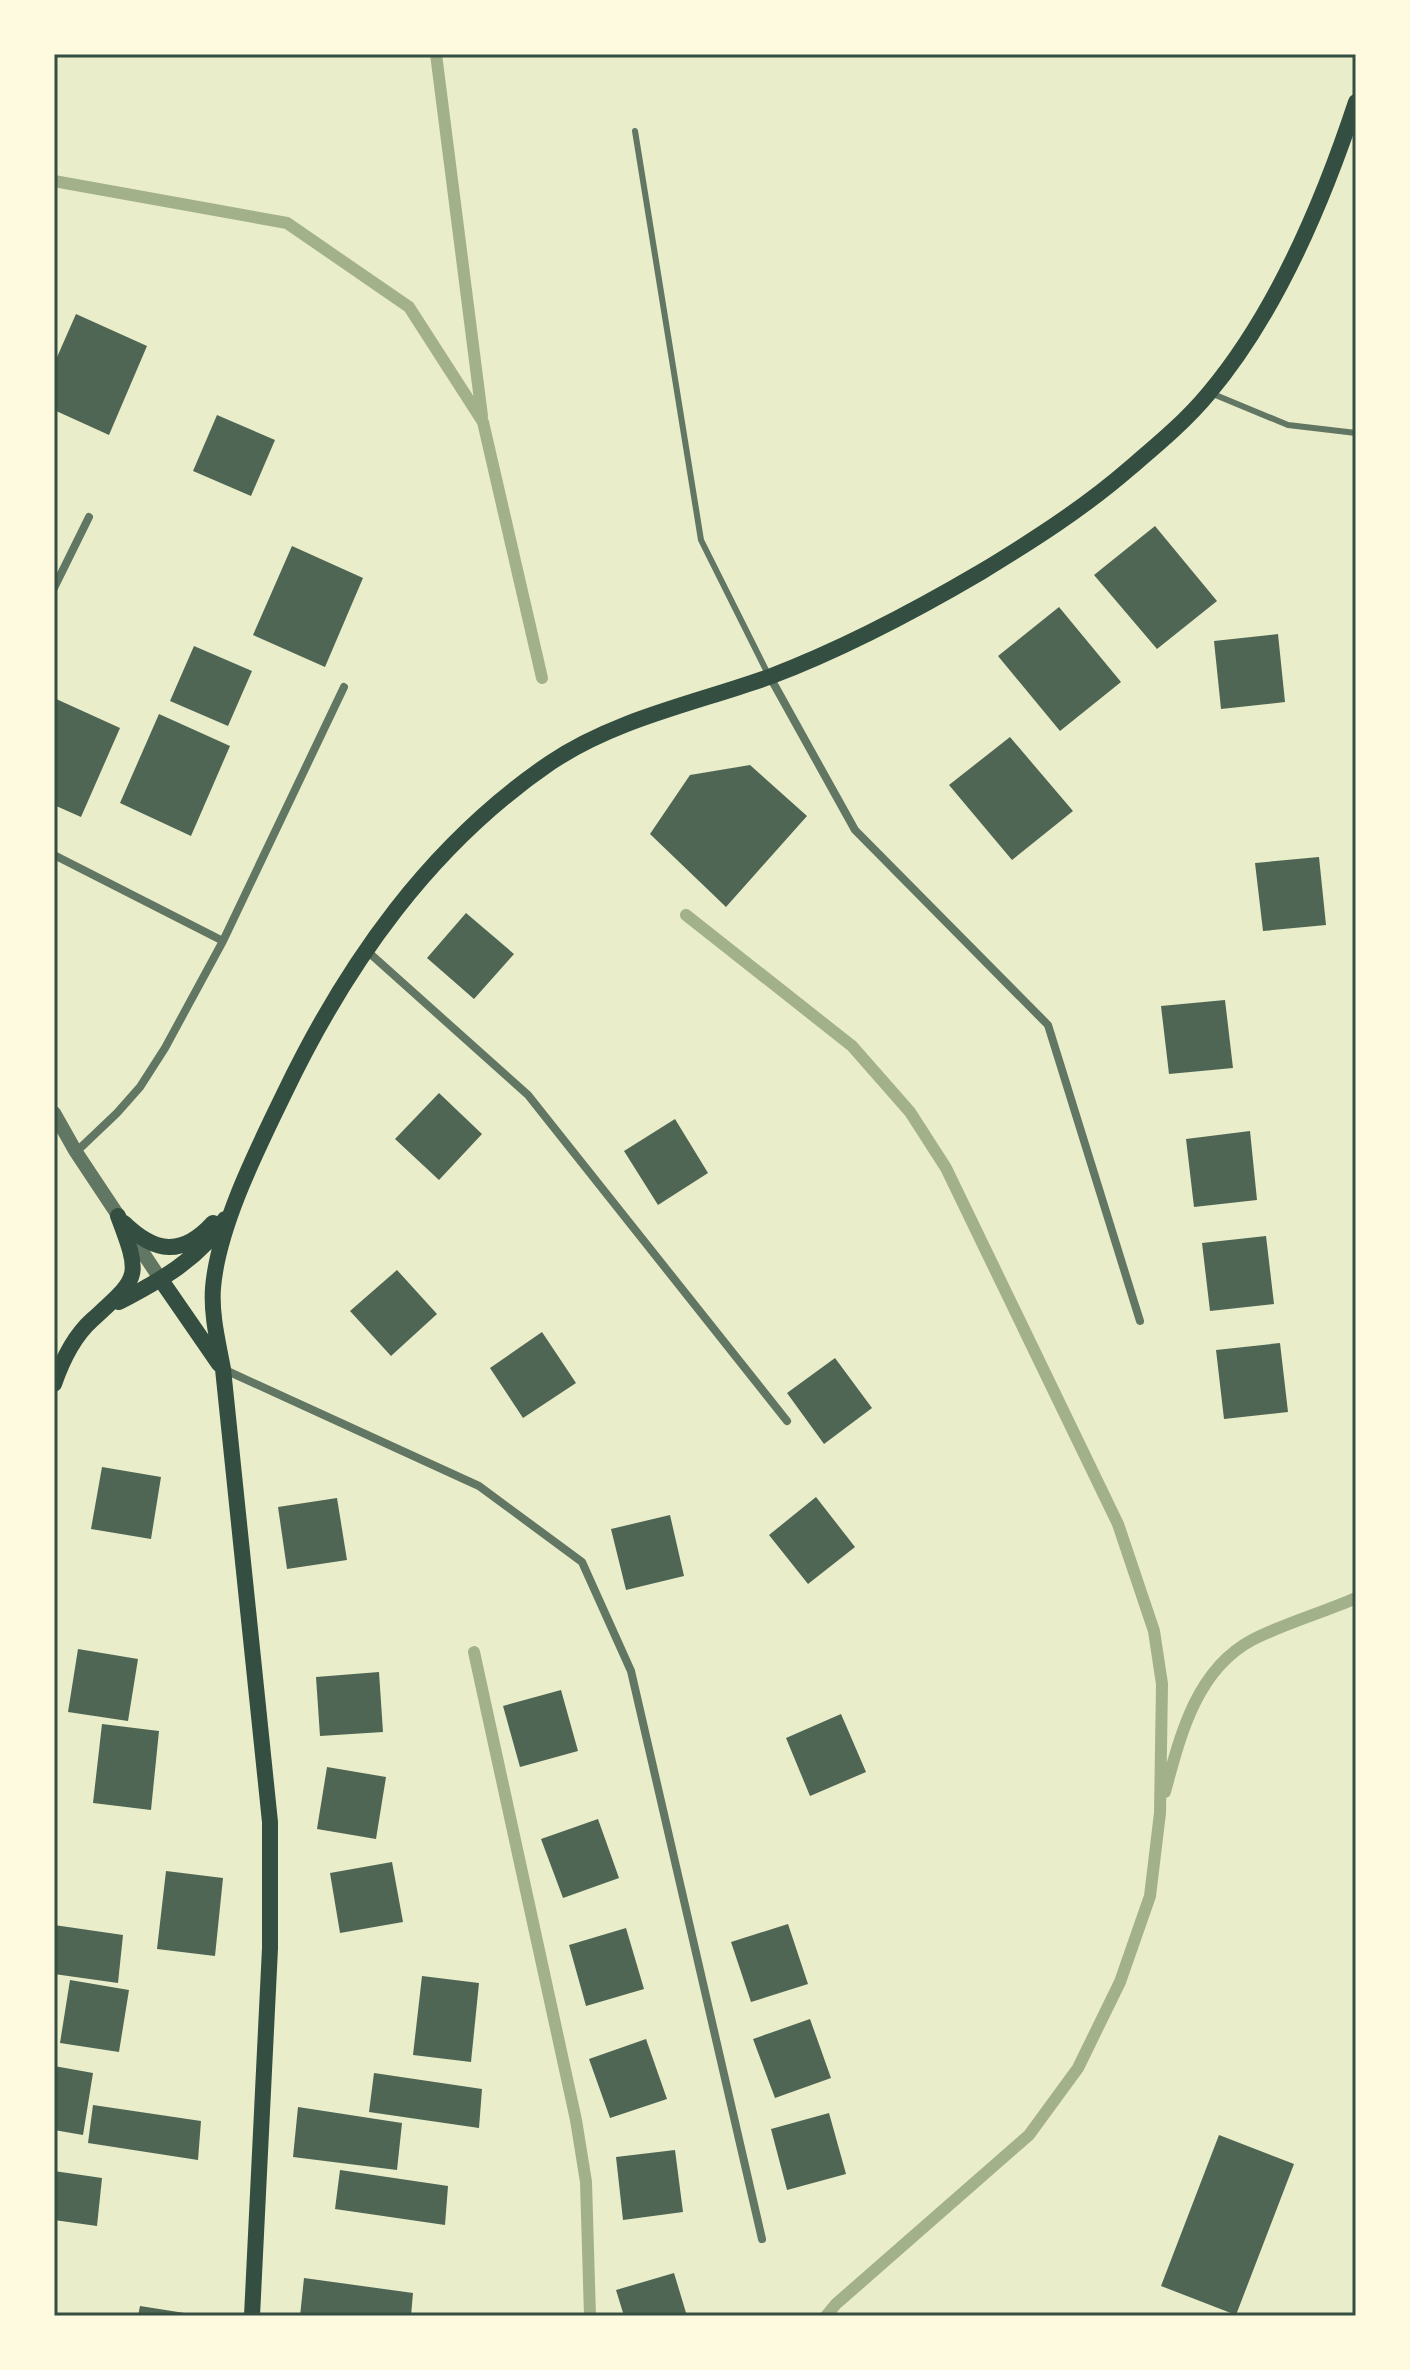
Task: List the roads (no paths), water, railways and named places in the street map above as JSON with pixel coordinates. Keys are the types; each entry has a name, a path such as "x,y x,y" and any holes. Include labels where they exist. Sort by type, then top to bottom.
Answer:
{"main road":[{"path":"252,2316 270,1948 270,1822 213,1284 221,1246 241,1192 309,1042 365,950 414,885 459,836 552,761 600,736 651,715 769,676 837,649 911,613 1063,520 1127,471 1209,393 1244,344 1280,284 1311,221 1356,102"},
{"path":"118,1216 148,1243 176,1247 207,1230 241,1192"},
{"path":"110,1306 161,1280 201,1249 219,1228 241,1192"},
{"path":"54,1384 71,1345 129,1285 132,1255 118,1216"},
{"path":"161,1280 223,1369"}],"street":[{"path":"54,588 89,517"},
{"path":"769,676 855,830 1048,1025 1140,1321"},
{"path":"76,1152 140,1087 165,1048 223,941 344,687"},
{"path":"54,855 223,941"},
{"path":"365,950 528,1095 787,1421"},
{"path":"54,1113 76,1152 161,1280"},
{"path":"223,1369 479,1486 582,1562 631,1671 762,2239"}],"lane":[{"path":"635,131 701,540 769,676"},
{"path":"1209,393 1288,425 1356,433"}],"waterway":[{"path":"436,54 482,416"},
{"path":"54,181 287,223 409,307 483,422 542,678"},
{"path":"686,915 852,1046 910,1112 946,1168 1118,1524 1154,1631 1162,1684 1160,1813 1150,1896 1120,1982 1078,2068 1029,2135 826,2316"},
{"path":"1165,1792 1184,1727 1193,1706 1217,1669 1252,1640 1356,1598"},
{"path":"474,1652 576,2120 586,2182 590,2316"}]}
